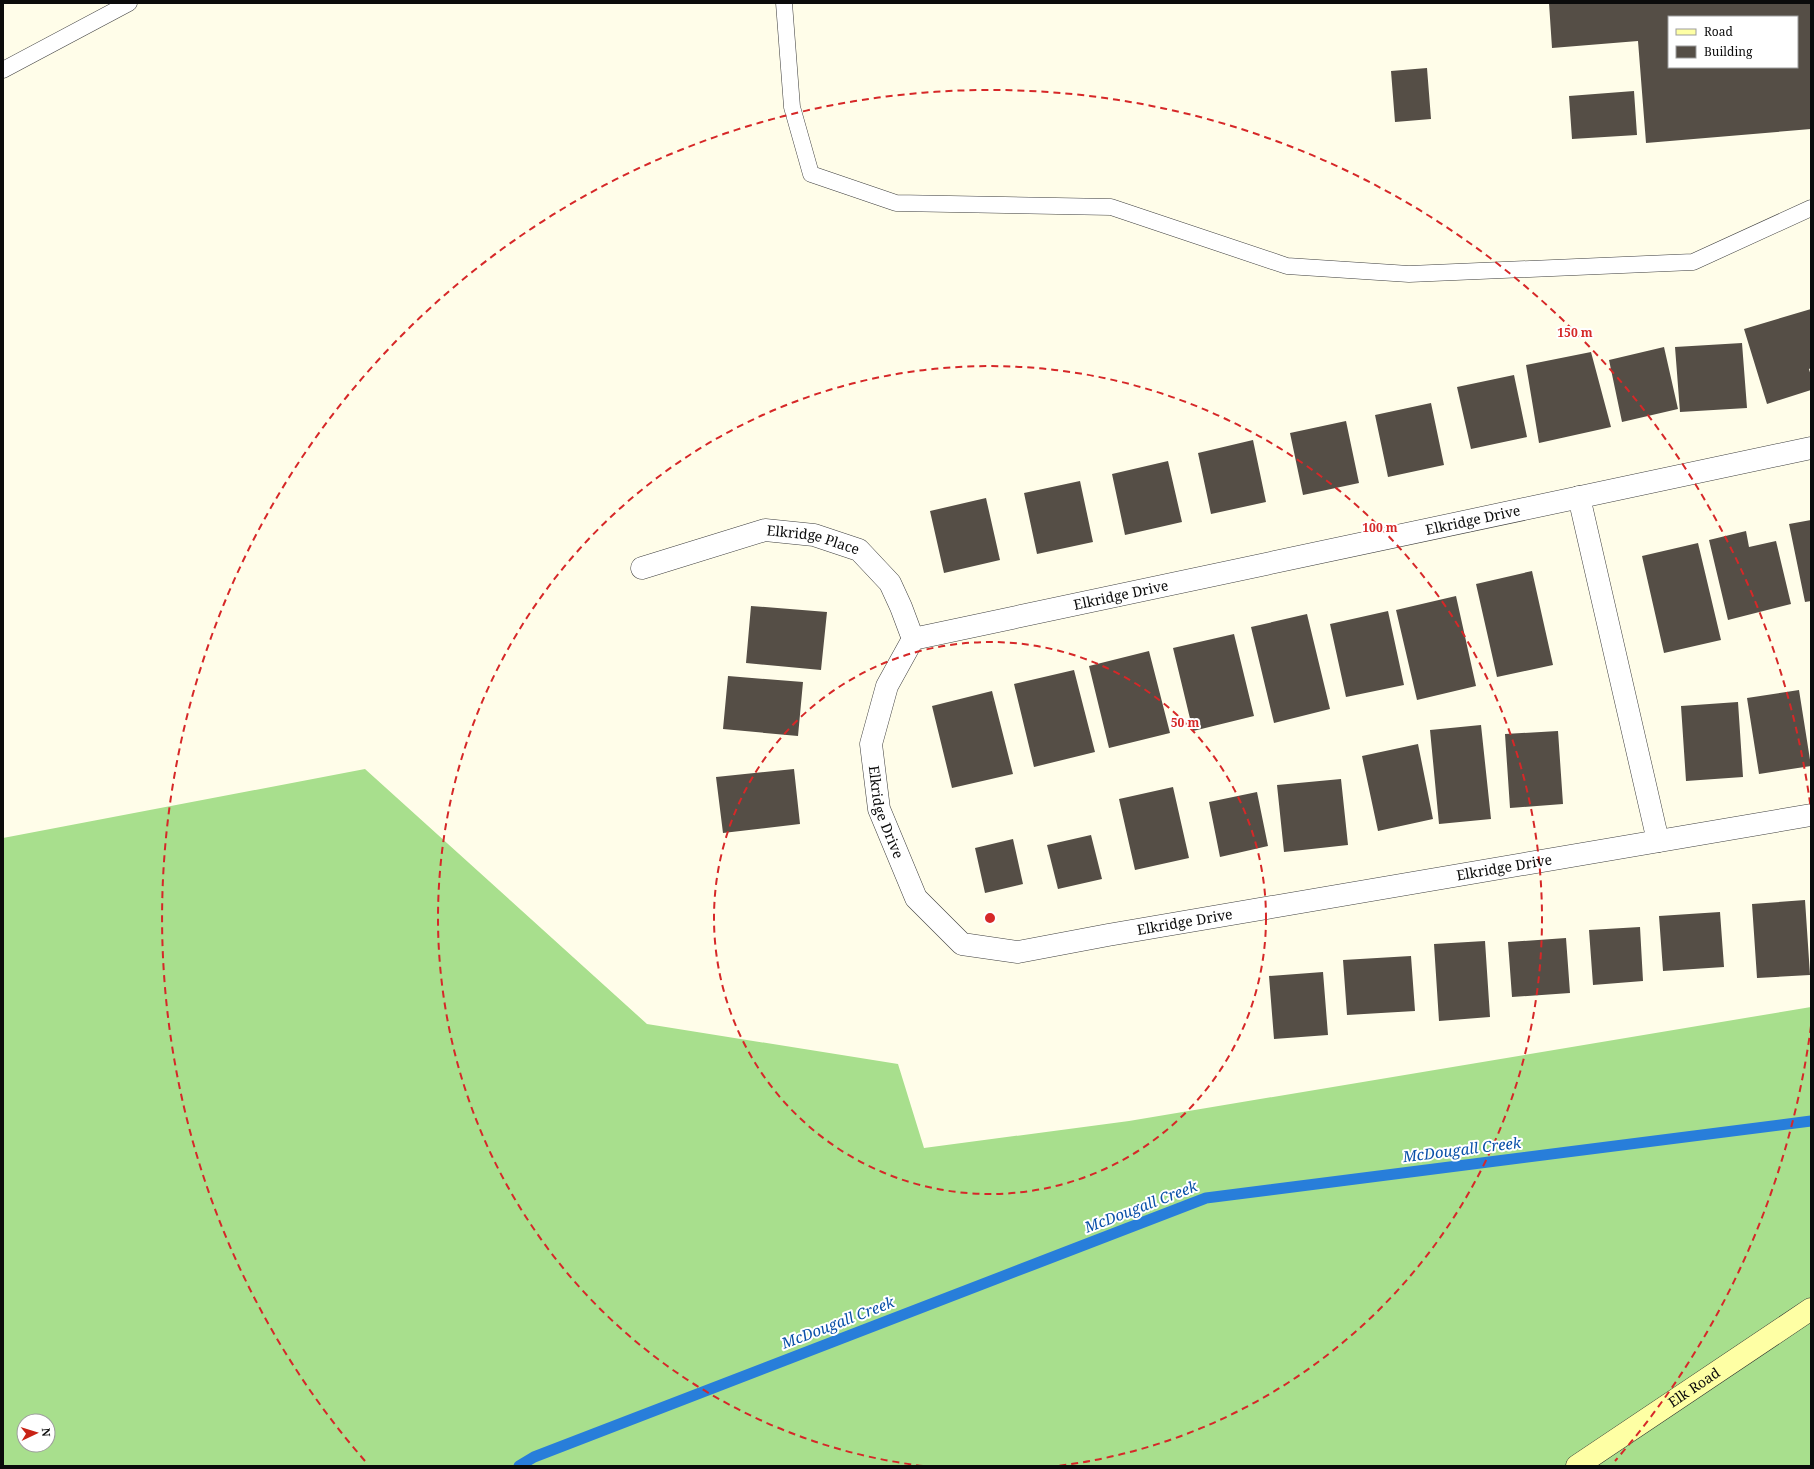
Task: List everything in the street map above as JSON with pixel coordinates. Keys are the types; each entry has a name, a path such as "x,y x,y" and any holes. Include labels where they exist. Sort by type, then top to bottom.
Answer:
{"street":[{"name":"Elkridge Drive","path":"1811,448 913,639 886,686 872,744 879,809 916,898 962,944 1018,952 1811,815"},
{"path":"1579,497 1658,841"},
{"name":"Elkridge Place","path":"642,568 765,530 814,535 858,550 890,583 913,639"},
{"name":"Elk Road","path":"1577,1466 1811,1309"}],"lane":[{"path":"3,70 129,3"},
{"path":"784,3 792,107 811,174 896,203 1111,207 1287,266 1409,274 1693,262 1811,208"}],"green space":[{"path":"365,769 647,1024 898,1064 924,1148 1129,1121 1811,1007 1811,1466 3,1466 3,838"}],"building":[{"path":"1549,3 1811,3 1811,129 1646,143 1638,41 1552,48"},
{"path":"1427,68 1431,119 1395,122 1391,71"},
{"path":"1634,91 1637,135 1572,139 1569,96"},
{"path":"1811,309 1811,368 1809,369 1811,376 1811,390 1767,404 1744,329"},
{"path":"1742,343 1747,408 1680,412 1675,347"},
{"path":"1664,347 1678,409 1622,422 1609,360"},
{"path":"1591,352 1611,427 1539,443 1526,365"},
{"path":"1514,375 1527,437 1471,449 1457,387"},
{"path":"1431,403 1444,465 1388,477 1375,415"},
{"path":"1346,421 1359,483 1303,495 1290,433"},
{"path":"1253,440 1266,502 1211,514 1198,453"},
{"path":"1168,461 1182,522 1125,535 1112,474"},
{"path":"1080,481 1093,542 1037,554 1024,493"},
{"path":"986,498 1000,560 944,573 930,511"},
{"path":"1811,520 1811,601 1805,602 1789,524"},
{"path":"1746,531 1749,547 1776,541 1791,604 1728,620 1709,540"},
{"path":"1698,543 1721,640 1664,653 1642,556"},
{"path":"1532,571 1553,665 1497,677 1476,584"},
{"path":"1456,596 1476,686 1417,700 1396,610"},
{"path":"751,606 827,612 821,670 746,663"},
{"path":"1388,611 1404,685 1346,697 1330,624"},
{"path":"1307,614 1330,709 1274,723 1251,627"},
{"path":"1234,634 1254,716 1193,731 1173,648"},
{"path":"1149,651 1170,733 1109,748 1089,666"},
{"path":"1074,670 1095,752 1034,767 1014,684"},
{"path":"728,676 803,682 798,736 723,729"},
{"path":"1799,690 1811,766 1759,774 1747,698"},
{"path":"992,691 1013,774 952,788 932,706"},
{"path":"1738,702 1743,777 1686,781 1681,706"},
{"path":"1481,725 1491,819 1439,824 1430,730"},
{"path":"1558,731 1563,804 1510,808 1505,734"},
{"path":"1418,744 1433,819 1378,831 1362,756"},
{"path":"794,769 800,824 723,833 716,777"},
{"path":"1341,779 1348,845 1284,852 1277,785"},
{"path":"1173,787 1189,858 1135,870 1119,799"},
{"path":"1257,792 1268,846 1220,857 1209,802"},
{"path":"1091,835 1102,879 1058,889 1047,845"},
{"path":"1013,839 1023,884 985,893 975,848"},
{"path":"1805,900 1810,975 1757,978 1752,904"},
{"path":"1720,912 1724,967 1663,971 1659,916"},
{"path":"1640,927 1643,981 1593,985 1589,930"},
{"path":"1566,938 1570,993 1512,997 1508,942"},
{"path":"1485,941 1490,1017 1439,1021 1434,944"},
{"path":"1411,956 1415,1011 1347,1015 1343,960"},
{"path":"1323,972 1328,1035 1274,1039 1269,976"}],"waterway":[{"name":"McDougall Creek","path":"519,1466 534,1457 1206,1198 1811,1121"}]}
